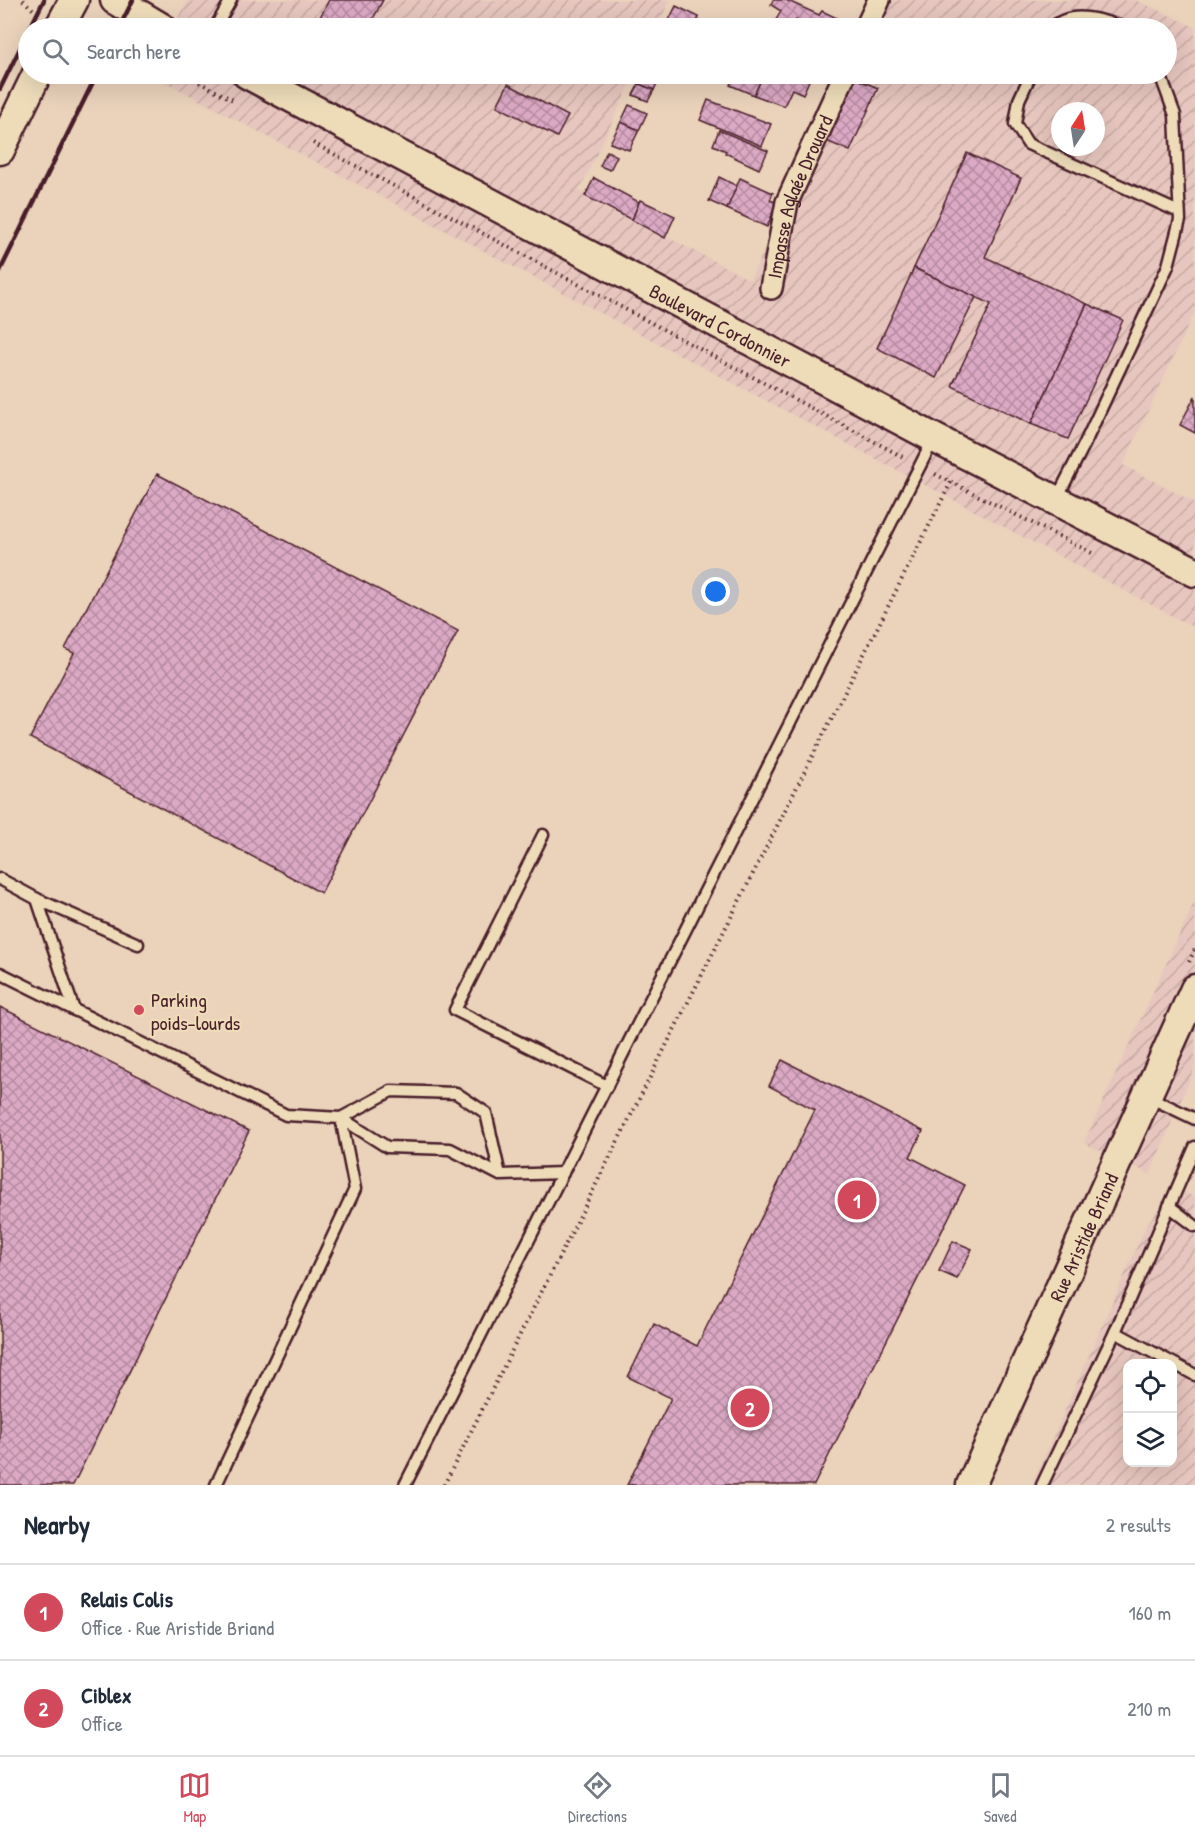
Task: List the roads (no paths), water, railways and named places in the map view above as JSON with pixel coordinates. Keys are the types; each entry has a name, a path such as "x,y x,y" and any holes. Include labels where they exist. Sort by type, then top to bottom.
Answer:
{"street":[{"path":"65,18 74,0"},
{"path":"115,0 145,18"},
{"path":"871,18 879,0"},
{"path":"0,150 33,84"},
{"name":"Boulevard Cordonnier","path":"266,84 934,438 1195,572"},
{"name":"Impasse Aglaée Drouard","path":"771,288 787,202 840,84"},
{"name":"Rue Aristide Briand","path":"971,1485 1195,989"}],"lane":[{"path":"221,18 231,0"},
{"path":"1077,18 1100,18"},
{"path":"1026,84 1018,100 1015,124 1028,144 1179,212"},
{"path":"1055,500 1084,445 1168,266 1179,212 1175,115 1164,84"},
{"path":"405,1485 934,438"},
{"path":"543,835 455,1010 607,1086"},
{"path":"0,879 38,899 138,944"},
{"path":"38,899 74,1010"},
{"path":"0,973 286,1115 341,1118 387,1147 450,1149 500,1175 563,1173"},
{"path":"341,1118 391,1091 456,1093 486,1113 500,1175"},
{"path":"1146,1095 1195,1119"},
{"path":"216,1485 355,1189 341,1118"},
{"path":"1042,1485 1114,1332 1195,1147"},
{"path":"1169,1206 1195,1226"},
{"path":"1114,1332 1195,1375"}],"railway":[{"path":"35,18 44,0"},
{"path":"124,18 133,0"},
{"path":"0,89 18,52"},
{"path":"0,271 92,84"}],"place":[{"name":"Parking poids-lourds","path":"139,1010"},
{"name":"Relais Colis","path":"857,1200"},
{"name":"Ciblex","path":"750,1408"}]}
